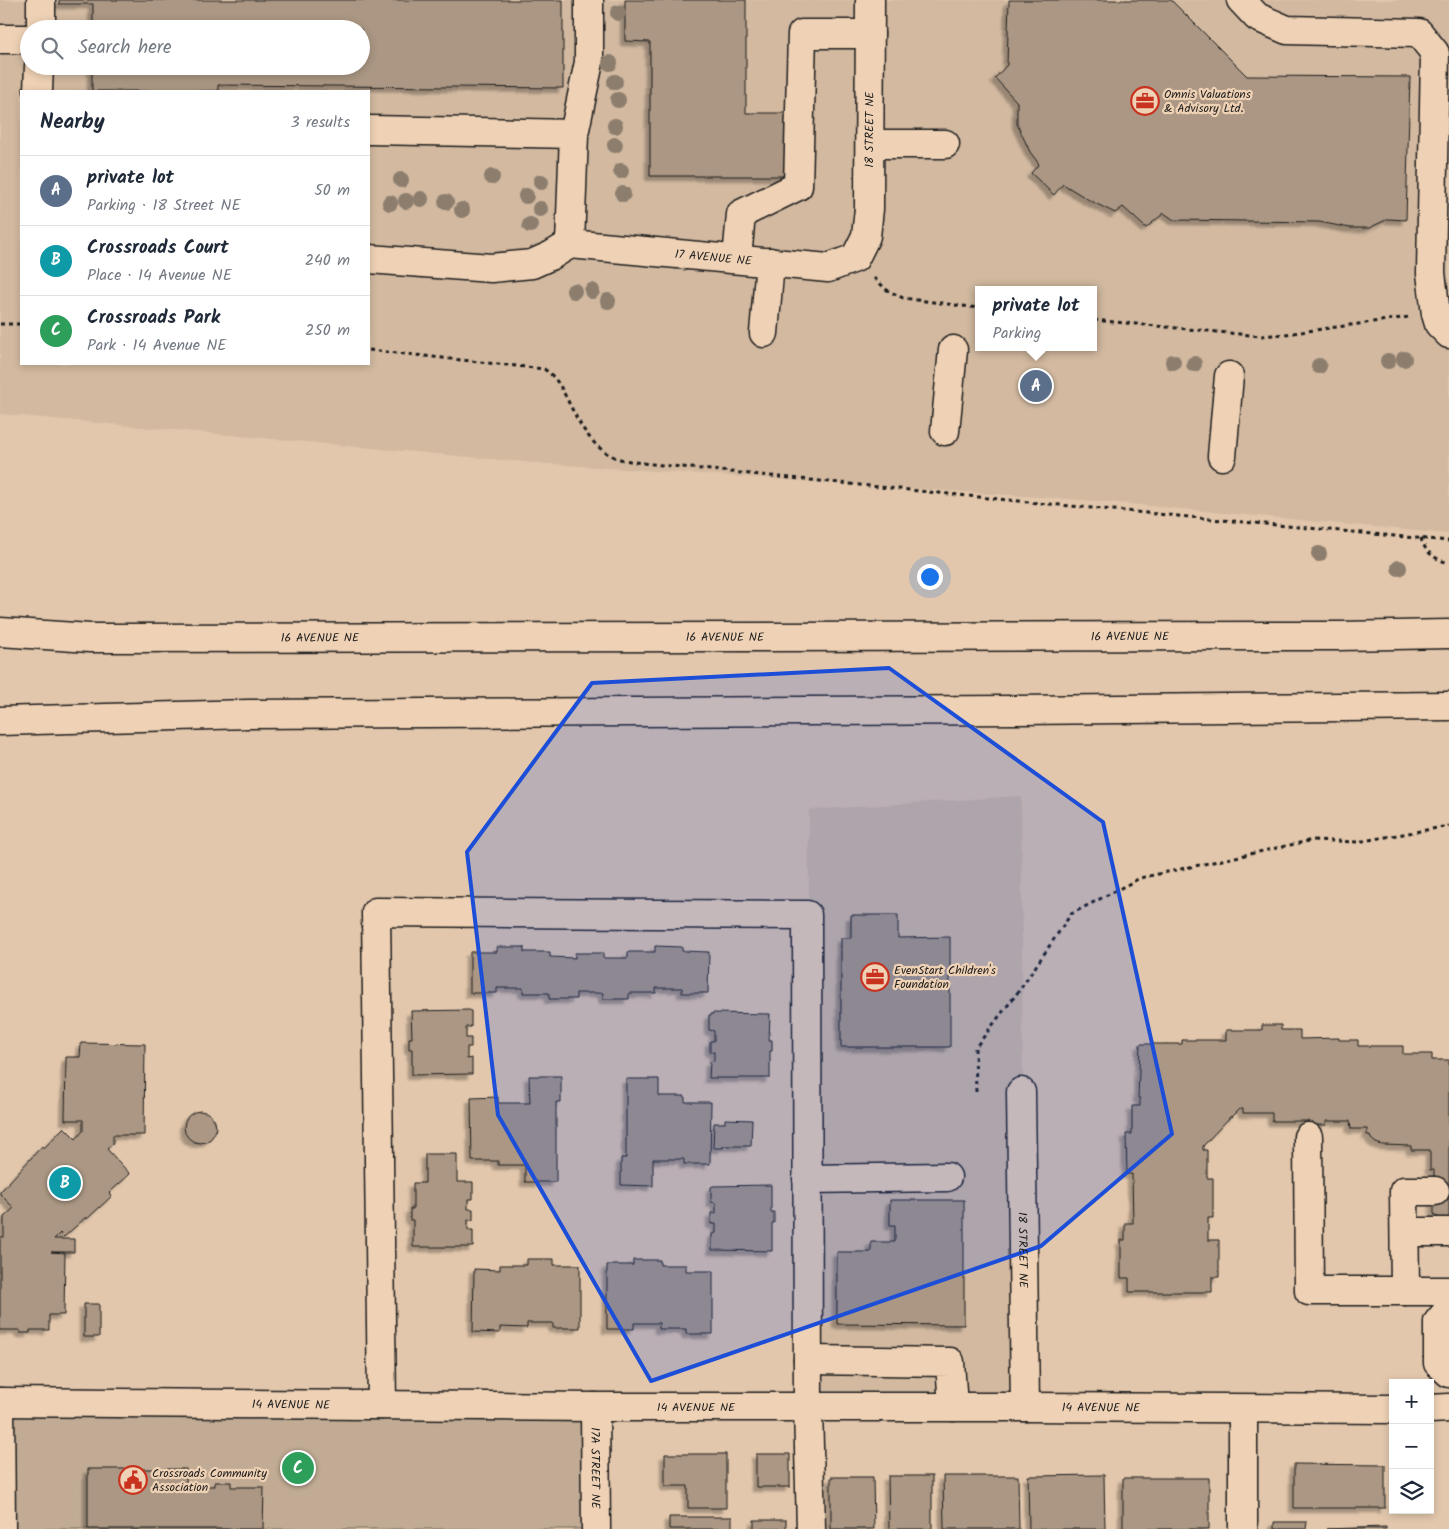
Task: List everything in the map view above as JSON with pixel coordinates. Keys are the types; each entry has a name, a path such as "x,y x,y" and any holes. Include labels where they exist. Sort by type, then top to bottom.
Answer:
{"main road":[{"path":"40,0 40,20"},
{"path":"370,259 491,268 532,264 570,244 574,134 589,62 589,0"},
{"name":"18 STREET NE","path":"855,258 866,236 869,209 870,0"},
{"path":"1241,0 1257,17 1287,30 1419,33 1435,53 1431,273 1436,314 1439,324 1449,334"},
{"path":"737,259 741,214 798,186 802,34 870,34"},
{"path":"0,39 20,39"},
{"path":"38,90 39,75"},
{"path":"370,130 574,134"},
{"path":"870,144 945,144"},
{"name":"17 AVENUE NE","path":"570,244 828,268 855,258"},
{"path":"764,333 770,262"},
{"path":"946,431 953,350"},
{"path":"1222,456 1228,376"},
{"name":"16 AVENUE NE","path":"0,632 90,638 1310,636 1449,634"},
{"path":"0,721 258,714 1449,706"},
{"path":"382,1405 376,912 807,915 808,1406 811,1529"},
{"name":"18 STREET NE","path":"1021,1092 1025,1406"},
{"path":"1308,1137 1309,1292 1449,1292"},
{"path":"808,1179 947,1177"},
{"path":"1405,1292 1404,1191 1436,1191"},
{"path":"1405,1232 1449,1232"},
{"path":"1449,1309 1438,1322 1438,1363 1449,1373"},
{"path":"808,1360 950,1362 953,1406"},
{"path":"0,1402 1,1529"},
{"name":"14 AVENUE NE","path":"0,1402 595,1407 1025,1406 1389,1409"},
{"name":"17A STREET NE","path":"595,1407 596,1529"},
{"path":"1434,1408 1449,1408"},
{"path":"1243,1409 1243,1529"}],"path":[{"path":"874,279 887,290 903,298 975,308"},
{"path":"1097,320 1260,336 1411,316"},
{"path":"0,324 20,324"},
{"path":"370,350 544,369 559,382 578,420 598,446 608,454 621,459 642,463 1287,527 1449,541"},
{"path":"1422,538 1423,546 1430,554 1438,560 1449,563"},
{"path":"976,1092 975,1048 1021,988 1071,914 1140,878 1313,840 1357,842 1449,826"}],"highlighted area":[{"path":"889,668 1103,822 1172,1134 1041,1246 651,1381 498,1115 467,852 592,683"}],"shaded area":[{"path":"0,0 1449,0 1449,534 1097,501 536,463 0,414"},
{"path":"1021,796 1025,1407 808,1407 809,810"},
{"path":"0,1402 595,1407 596,1529 1,1529"}],"building":[{"path":"59,0 563,0 563,88 218,85 218,90 92,90 92,75 370,75 370,20 93,20 93,4 59,4"},
{"path":"625,0 746,0 746,113 787,113 787,176 650,176 650,42 625,41"},
{"path":"1009,0 1171,0 1247,76 1410,77 1406,220 1388,219 1369,228 1350,228 1319,222 1174,220 1164,213 1146,228 1123,207 1115,213 1063,184 1054,195 1031,173 1039,164 1030,152 1017,124 1017,102 995,78 1007,65"},
{"path":"851,915 898,915 898,938 950,937 950,1047 841,1047 841,938 851,938"},
{"path":"655,946 682,947 682,951 709,952 708,993 682,993 682,988 656,988 656,993 629,993 629,999 603,999 603,993 576,993 576,999 549,999 549,993 523,993 523,988 497,988 497,993 470,993 470,952 497,952 497,947 524,947 524,952 550,952 550,957 575,958 575,953 603,953 603,958 628,958 628,952 655,952"},
{"path":"411,1011 471,1011 471,1027 466,1027 466,1038 471,1038 471,1047 467,1047 467,1059 472,1058 472,1074 412,1075 412,1049 409,1049 409,1038 412,1038"},
{"path":"712,1013 770,1014 769,1040 772,1040 772,1051 770,1051 770,1078 709,1078 710,1062 714,1061 714,1052 710,1052 710,1041 714,1041 714,1031 709,1030 709,1015 712,1015"},
{"path":"1262,1025 1281,1025 1281,1030 1300,1030 1300,1039 1339,1038 1339,1040 1358,1040 1358,1046 1403,1046 1403,1054 1432,1054 1432,1060 1449,1060 1449,1222 1443,1222 1434,1214 1434,1170 1430,1170 1430,1150 1411,1150 1411,1146 1376,1143 1371,1139 1370,1135 1367,1135 1367,1129 1351,1129 1350,1121 1326,1121 1326,1125 1308,1125 1308,1121 1272,1121 1272,1113 1243,1113 1243,1109 1240,1109 1203,1146 1203,1150 1207,1150 1207,1178 1213,1178 1213,1218 1208,1218 1208,1240 1219,1240 1219,1277 1212,1277 1212,1292 1129,1292 1129,1278 1121,1278 1121,1240 1125,1240 1125,1223 1133,1223 1132,1174 1127,1174 1126,1134 1132,1134 1132,1106 1140,1106 1140,1098 1138,1098 1140,1044 1182,1044 1182,1040 1226,1040 1226,1030 1262,1030"},
{"path":"81,1043 145,1044 144,1135 113,1135 113,1144 107,1149 130,1174 109,1193 112,1196 87,1219 86,1217 64,1237 60,1233 54,1239 74,1239 74,1252 51,1252 65,1253 64,1315 49,1315 49,1330 30,1330 30,1333 20,1333 20,1330 0,1330 0,1237 4,1237 4,1217 14,1208 0,1192 42,1146 44,1148 64,1127 76,1139 83,1131 83,1120 65,1120 66,1057 80,1057"},
{"path":"529,1076 561,1076 561,1102 556,1102 556,1182 525,1182 525,1165 498,1165 498,1161 472,1161 471,1098 498,1097 498,1103 530,1103"},
{"path":"626,1079 659,1079 659,1096 685,1096 685,1102 711,1102 710,1164 684,1164 684,1159 653,1159 653,1186 621,1185 621,1158 626,1158"},
{"path":"200,1111 212,1115 216,1127 212,1139 200,1143 188,1139 184,1127 188,1115"},
{"path":"725,1119 752,1120 751,1146 713,1148 714,1123 725,1123"},
{"path":"425,1154 457,1154 457,1182 473,1182 473,1199 468,1199 468,1209 473,1209 473,1220 468,1220 468,1230 473,1230 473,1247 413,1247 413,1220 410,1220 410,1209 413,1209 413,1183 425,1183"},
{"path":"771,1185 771,1212 774,1212 772,1251 712,1250 712,1234 716,1233 716,1224 711,1224 711,1213 716,1213 716,1203 711,1202 711,1187"},
{"path":"890,1200 964,1200 964,1325 837,1324 837,1252 871,1252 871,1242 895,1242 895,1225 890,1225"},
{"path":"527,1259 554,1259 554,1265 580,1265 580,1328 553,1328 553,1323 527,1323 527,1328 500,1327 500,1333 473,1332 474,1269 500,1270 500,1265 527,1265"},
{"path":"633,1260 660,1260 660,1265 686,1265 686,1271 713,1271 713,1334 686,1334 686,1329 659,1329 659,1323 634,1323 634,1329 607,1329 607,1265 633,1265"},
{"path":"84,1304 99,1304 99,1337 84,1337"},
{"path":"665,1454 726,1454 726,1508 688,1508 688,1486 665,1486"},
{"path":"756,1454 790,1454 790,1487 756,1487"},
{"path":"1294,1464 1385,1465 1385,1508 1294,1508"},
{"path":"88,1469 186,1469 186,1486 215,1486 215,1482 231,1482 231,1487 264,1487 263,1529 88,1529"},
{"path":"1104,1475 1105,1529 1029,1529 1028,1476"},
{"path":"888,1476 932,1476 932,1529 889,1529"},
{"path":"943,1476 1018,1476 1019,1529 944,1529"},
{"path":"831,1477 873,1477 874,1529 831,1529"},
{"path":"1123,1478 1209,1478 1209,1529 1123,1529"},
{"path":"669,1517 732,1517 732,1529 669,1529"},
{"path":"754,1520 786,1520 786,1529 754,1529"},
{"path":"1274,1522 1307,1522 1306,1529 1274,1529"},
{"path":"1386,1527 1386,1529 1326,1529"}],"place":[{"name":"Omnis Valuations & Advisory Ltd.","path":"1145,101"},
{"name":"private lot","path":"1036,386"},
{"name":"EvenStart Children's Foundation","path":"875,977"},
{"name":"Crossroads Court","path":"65,1183"},
{"name":"Crossroads Park","path":"298,1468"},
{"name":"Crossroads Community Association","path":"133,1480"}]}
